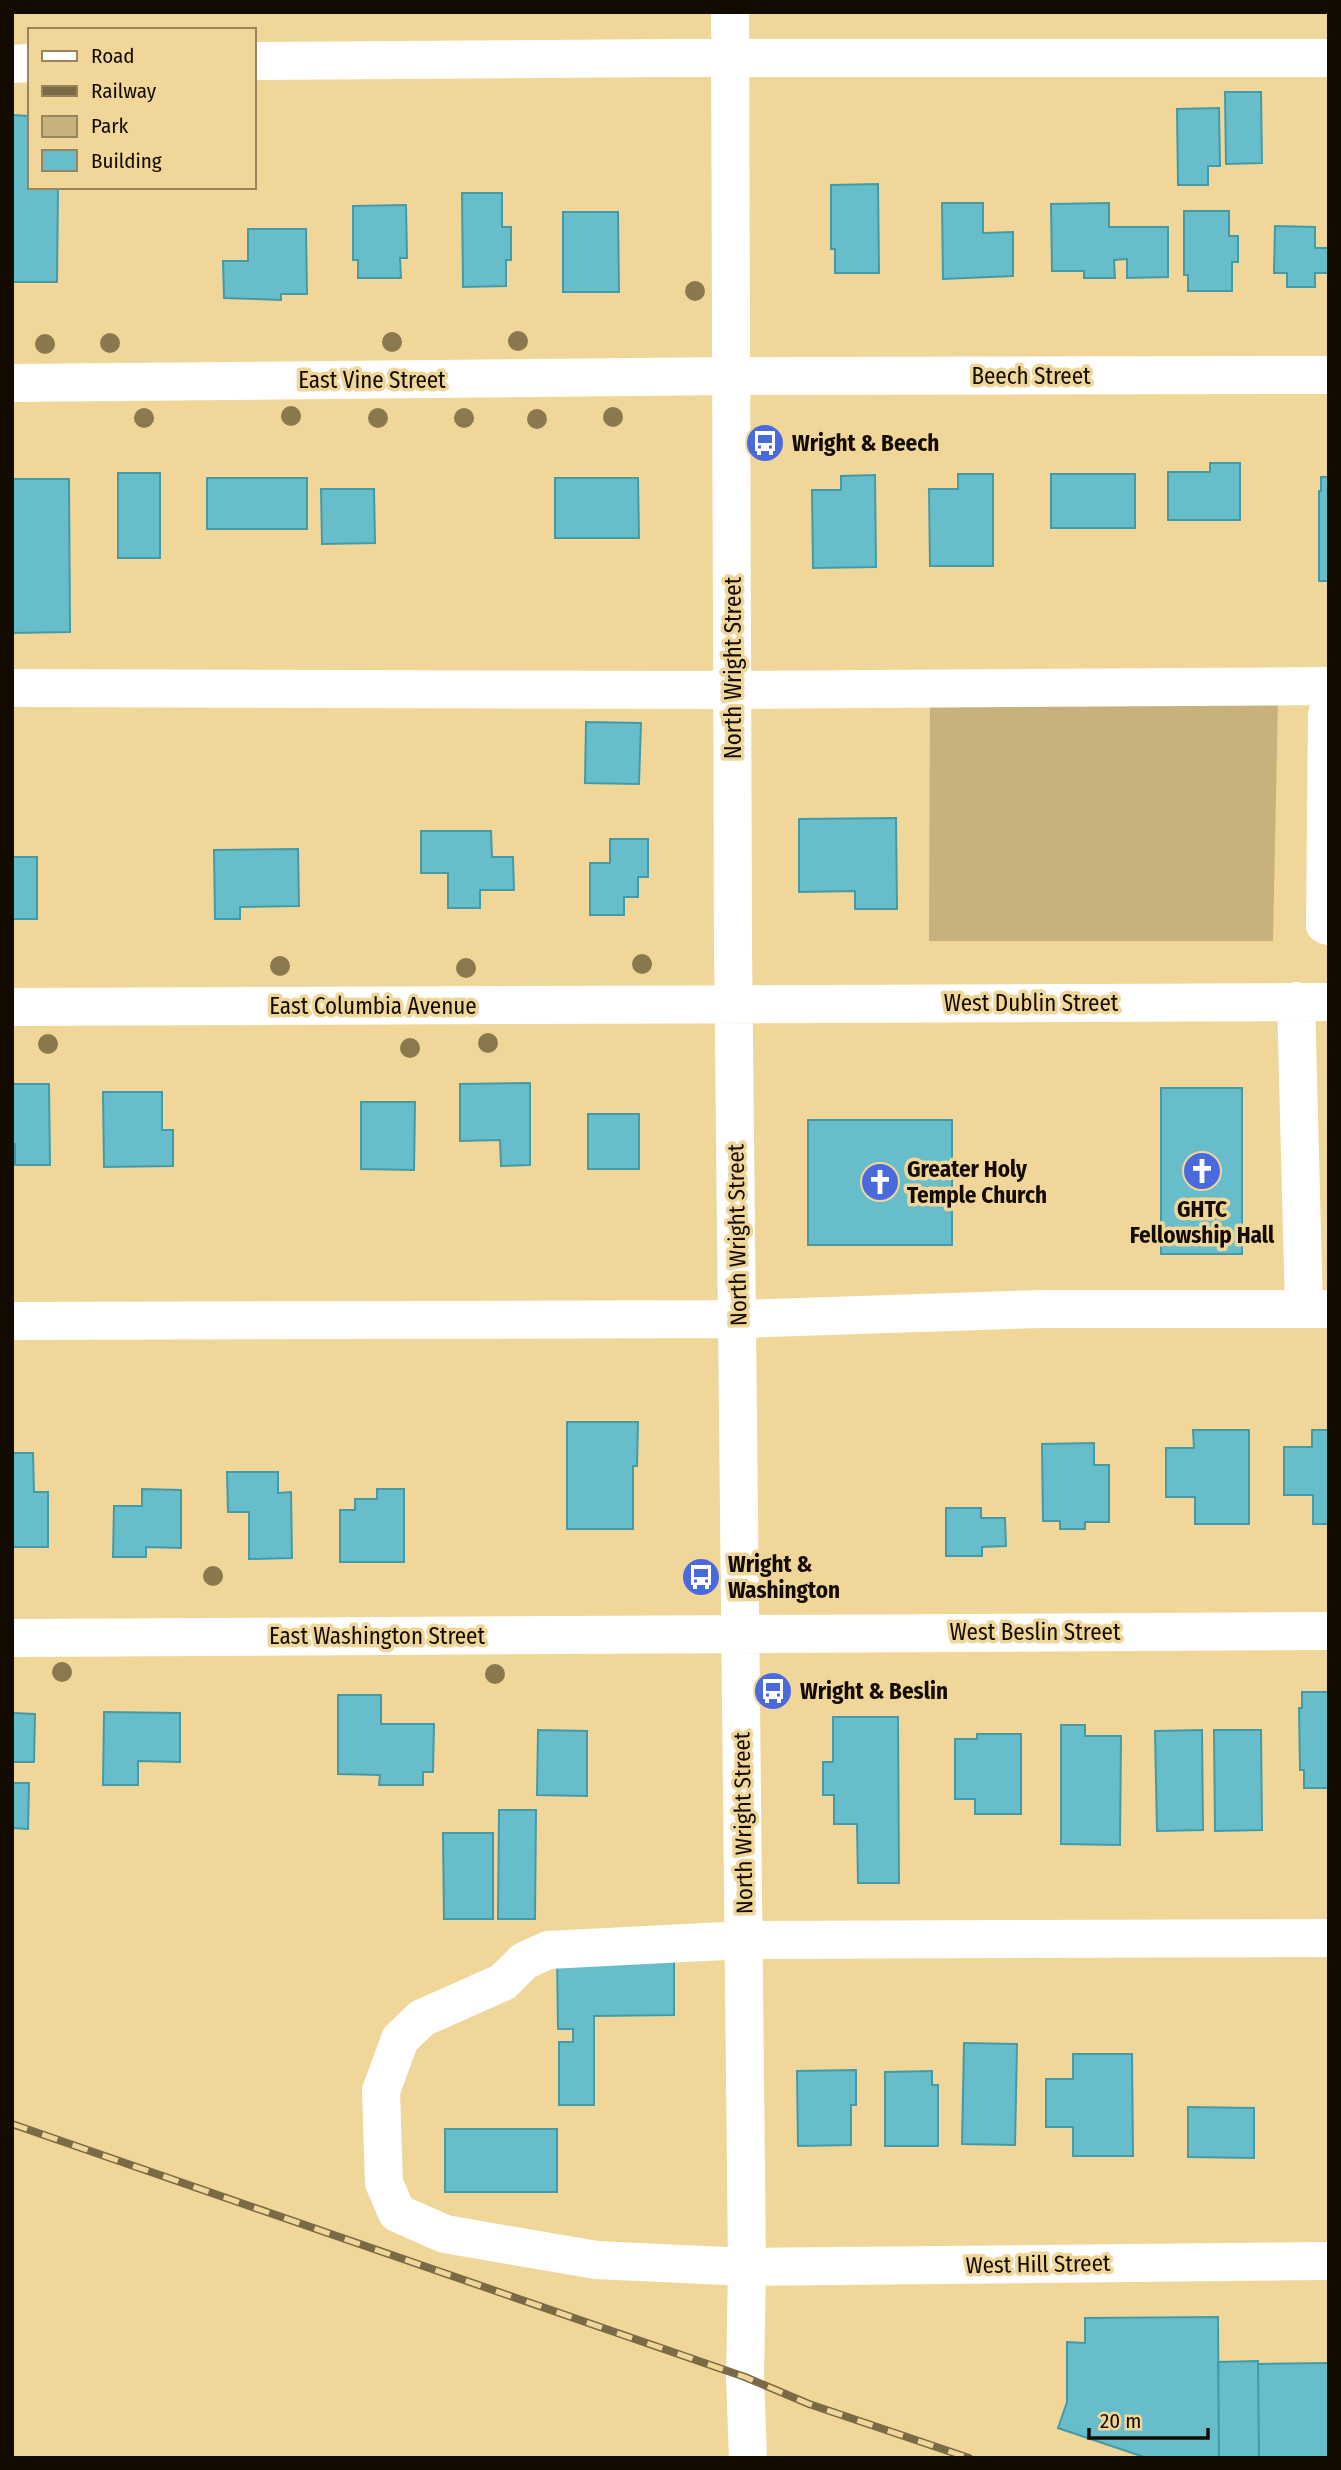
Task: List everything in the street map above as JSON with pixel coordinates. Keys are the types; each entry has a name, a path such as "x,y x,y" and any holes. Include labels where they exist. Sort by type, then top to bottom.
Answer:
{"street":[{"name":"North Wright Street","path":"730,12 733,1004 747,2267 745,2377 748,2458"},
{"path":"256,61 1329,58"},
{"name":"Beech Street","path":"732,376 1329,375"},
{"name":"East Vine Street","path":"12,383 732,376"},
{"path":"12,688 733,690 1329,686"},
{"path":"1329,714 1325,912 1325,925 1329,926"},
{"path":"12,1321 738,1320 1041,1309 1316,1309 1312,1001"},
{"name":"West Dublin Street","path":"733,1004 1312,1001"},
{"name":"East Columbia Avenue","path":"12,1007 733,1004"},
{"name":"West Beslin Street","path":"741,1634 1329,1631"},
{"name":"East Washington Street","path":"12,1638 741,1634"},
{"name":"West Hill Street","path":"1329,1938 744,1940 548,1950 524,1961 503,1982 422,2018 400,2039 381,2091 384,2183 397,2213 445,2234 596,2260 747,2267 1329,2260"}],"green space":[{"path":"930,697 1278,699 1273,941 929,941"}],"building":[{"path":"1225,92 1261,92 1262,163 1226,164"},
{"path":"1219,108 1220,166 1208,166 1208,185 1178,185 1177,109"},
{"path":"12,115 28,116 28,189 58,189 57,282 12,282"},
{"path":"878,184 879,273 835,273 835,249 831,249 831,185"},
{"path":"462,193 502,193 502,227 511,227 511,260 506,260 506,286 463,287"},
{"path":"942,203 983,203 983,233 1013,232 1013,276 943,279"},
{"path":"1109,203 1109,227 1168,227 1168,277 1127,278 1127,259 1114,260 1115,278 1084,278 1084,271 1052,271 1051,204"},
{"path":"406,205 407,258 400,258 401,278 358,278 358,260 353,260 353,206"},
{"path":"1184,211 1229,211 1229,236 1238,236 1238,262 1232,262 1232,291 1188,291 1188,275 1184,275"},
{"path":"563,212 618,212 619,292 563,292"},
{"path":"1275,226 1315,227 1315,248 1329,248 1329,273 1315,273 1315,287 1287,287 1287,273 1274,273"},
{"path":"248,229 306,229 307,294 281,294 281,300 224,298 223,261 248,261"},
{"path":"1210,463 1240,463 1240,520 1168,520 1168,472 1210,472"},
{"path":"118,473 160,473 160,558 118,558"},
{"path":"958,474 993,474 993,566 930,566 929,489 958,489"},
{"path":"1051,474 1135,474 1135,528 1051,528"},
{"path":"875,475 876,567 813,568 812,490 841,490 841,476"},
{"path":"1321,477 1329,477 1329,581 1319,581"},
{"path":"207,478 307,478 307,529 207,529"},
{"path":"555,478 638,478 639,538 555,538"},
{"path":"12,479 69,479 70,632 12,633"},
{"path":"321,489 374,489 375,543 322,544"},
{"path":"586,722 641,723 639,784 585,783"},
{"path":"896,818 897,909 855,909 855,891 799,892 799,819"},
{"path":"421,831 491,831 492,857 513,857 514,890 480,890 480,908 448,908 448,873 421,873"},
{"path":"610,839 648,839 648,877 638,877 638,897 624,897 624,915 590,915 590,863 610,863"},
{"path":"298,849 299,906 240,907 240,919 215,919 214,850"},
{"path":"12,857 37,857 37,919 12,919"},
{"path":"530,1083 530,1165 501,1166 500,1140 460,1141 460,1084"},
{"path":"12,1084 49,1084 50,1165 15,1165 15,1144 12,1144"},
{"name":"GHTC Fellowship Hall","path":"1161,1088 1242,1088 1242,1254 1161,1254"},
{"path":"103,1092 162,1092 162,1130 173,1130 173,1166 104,1167"},
{"path":"361,1102 415,1102 414,1170 361,1169"},
{"path":"588,1114 639,1114 639,1169 588,1169"},
{"name":"Greater Holy Temple Church","path":"808,1120 952,1120 952,1245 808,1245"},
{"path":"567,1422 638,1422 637,1466 633,1466 633,1529 567,1529"},
{"path":"1193,1430 1249,1430 1249,1524 1195,1524 1195,1497 1166,1497 1166,1448 1194,1448"},
{"path":"1312,1430 1329,1430 1329,1524 1313,1524 1313,1495 1284,1495 1284,1447 1312,1447"},
{"path":"1094,1443 1094,1465 1109,1465 1109,1522 1085,1522 1085,1529 1060,1529 1060,1521 1043,1521 1042,1444"},
{"path":"12,1453 33,1453 34,1492 48,1492 48,1547 12,1547"},
{"path":"227,1472 278,1472 278,1493 291,1492 292,1558 249,1559 249,1512 228,1512"},
{"path":"142,1489 181,1490 181,1548 146,1547 146,1557 113,1557 114,1506 142,1506"},
{"path":"377,1489 404,1489 404,1562 340,1562 340,1510 355,1510 355,1499 377,1499"},
{"path":"946,1508 981,1508 981,1518 1005,1518 1006,1546 982,1547 982,1556 946,1556"},
{"path":"1302,1692 1329,1692 1329,1788 1304,1788 1304,1770 1300,1770 1299,1708 1302,1708"},
{"path":"338,1695 381,1695 381,1724 434,1724 433,1772 423,1772 423,1785 379,1785 380,1775 338,1774"},
{"path":"104,1712 180,1713 180,1762 138,1761 138,1785 103,1785"},
{"path":"12,1713 35,1714 34,1762 12,1762"},
{"path":"833,1717 898,1717 899,1883 858,1883 857,1824 834,1824 834,1795 823,1795 823,1762 833,1762"},
{"path":"1061,1725 1085,1725 1085,1736 1121,1736 1120,1845 1061,1844"},
{"path":"538,1730 587,1731 587,1796 537,1795"},
{"path":"1202,1730 1203,1830 1157,1831 1155,1731"},
{"path":"1214,1730 1261,1730 1262,1830 1215,1831"},
{"path":"977,1734 1021,1734 1021,1814 975,1814 975,1799 955,1799 955,1739 977,1739"},
{"path":"12,1783 29,1783 28,1829 12,1828"},
{"path":"499,1810 536,1810 535,1919 498,1919"},
{"path":"443,1833 493,1833 493,1919 444,1919"},
{"path":"557,1955 674,1955 674,2015 594,2016 594,2105 559,2105 559,2042 573,2042 573,2029 558,2029"},
{"path":"964,2043 1017,2044 1015,2145 962,2144"},
{"path":"1073,2054 1132,2054 1133,2156 1073,2156 1073,2127 1046,2127 1046,2079 1073,2079"},
{"path":"856,2070 856,2105 851,2105 851,2145 798,2146 797,2071"},
{"path":"932,2071 932,2085 938,2085 938,2146 885,2146 885,2072"},
{"path":"1188,2107 1254,2108 1254,2158 1188,2157"},
{"path":"445,2129 557,2129 557,2192 445,2192"},
{"path":"1218,2317 1219,2458 1147,2458 1058,2428 1067,2402 1067,2342 1085,2343 1085,2318"},
{"path":"1258,2361 1259,2458 1219,2458 1218,2362"},
{"path":"1329,2363 1329,2458 1259,2458 1258,2364"}],"railway":[{"path":"12,2124 745,2377 809,2404 969,2458"}],"place":[{"name":"Wright & Beech","path":"765,443"},
{"name":"GHTC Fellowship Hall","path":"1202,1171"},
{"name":"Greater Holy Temple Church","path":"880,1182"},
{"name":"Wright & Washington","path":"701,1577"},
{"name":"Wright & Beslin","path":"773,1691"}]}
